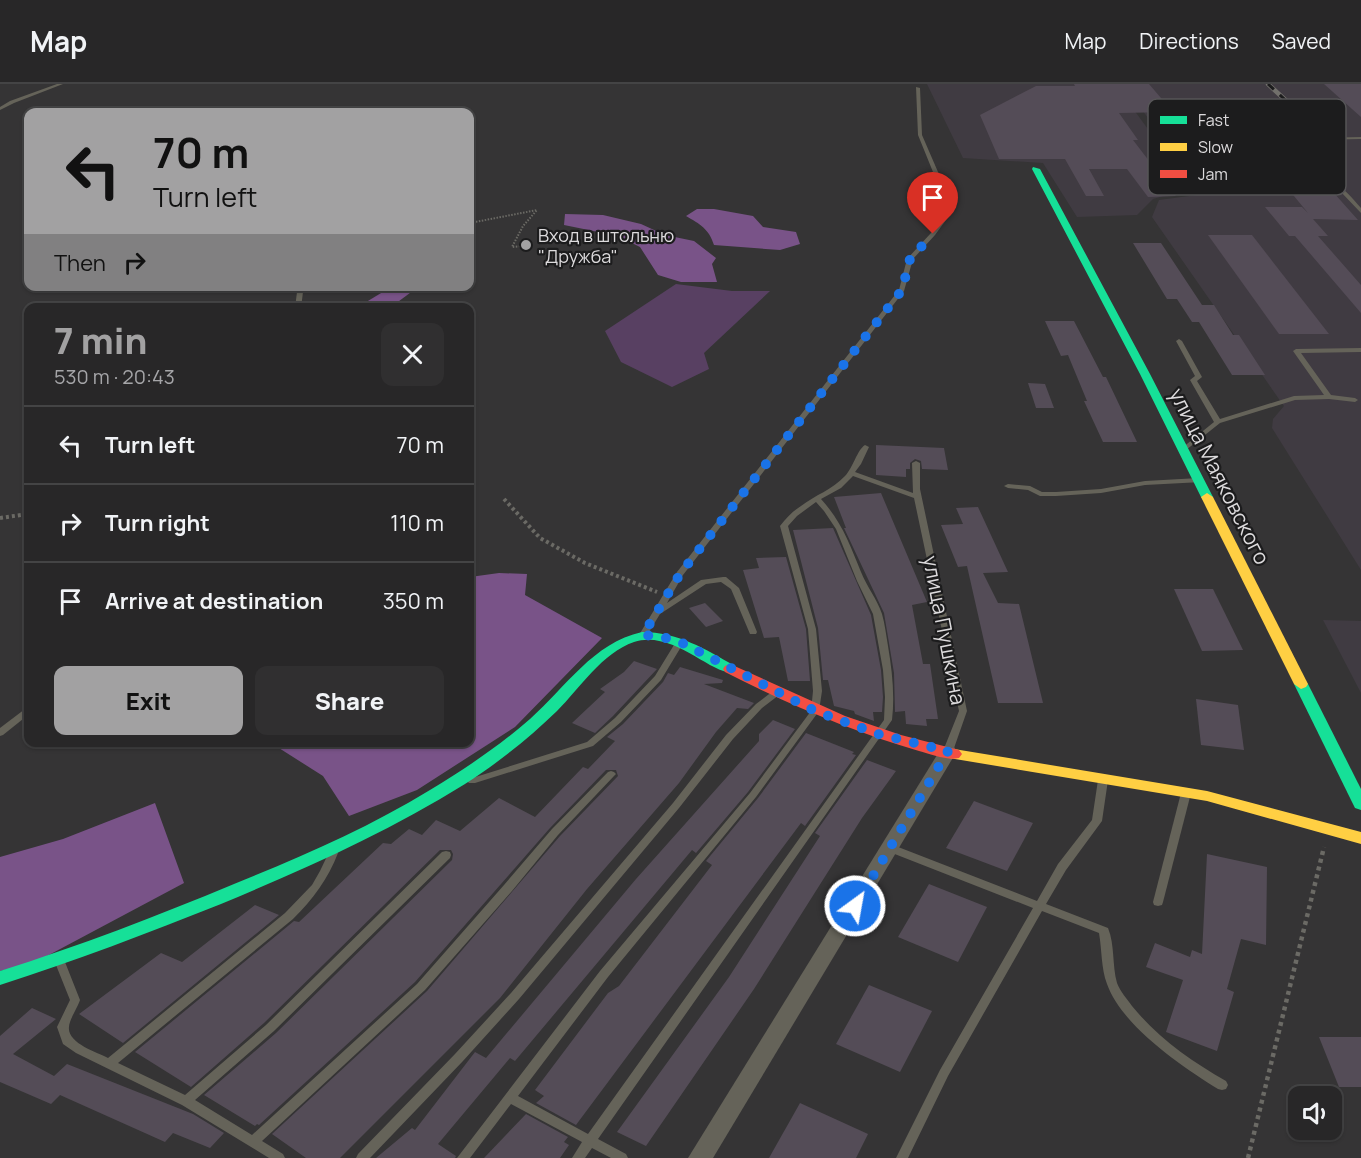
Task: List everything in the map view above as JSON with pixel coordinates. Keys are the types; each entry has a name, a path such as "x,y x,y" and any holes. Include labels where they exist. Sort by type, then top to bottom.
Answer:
{"street":[{"name":"улица Маяковского","path":"1036,170 1200,480 1361,804"},
{"path":"0,978 107,943 279,872 454,786 500,752 557,703 612,650 628,640 643,635 680,642 815,711 878,734 948,751 1103,780 1186,792 1361,838"},
{"name":"улица Пушкина","path":"700,1158 948,751"}],"lane":[{"path":"0,109 61,84"},
{"path":"643,635 680,574 902,290 910,259 933,234 951,209 920,135 918,88"},
{"path":"1346,138 1361,138"},
{"path":"1346,193 1361,211"},
{"path":"298,303 300,292"},
{"path":"1179,341 1199,377 1193,380 1218,422"},
{"path":"1329,397 1296,351 1361,350"},
{"path":"1184,449 1218,422 1294,398 1329,397 1356,400"},
{"path":"463,1158 604,974 753,795 815,711 819,686 812,645 812,629 784,526 794,515 853,474 865,447"},
{"name":"улица Пушкина","path":"916,463 918,497 963,711 948,751"},
{"path":"853,474 918,497"},
{"path":"1008,486 1030,488 1040,494 1056,494 1101,491 1145,483 1200,480"},
{"path":"578,1158 888,720 890,697 878,617 861,580 846,538 835,519 818,500"},
{"path":"655,614 704,582 723,579 735,588 753,632"},
{"path":"454,786 590,744 618,720 658,678 680,642"},
{"path":"362,1158 516,995 605,887 688,793 739,724 755,708 777,692"},
{"path":"0,733 24,714"},
{"path":"254,1141 421,987 555,832 611,774"},
{"path":"902,1158 944,1073 1062,867 1097,821 1103,780"},
{"path":"1158,902 1186,792"},
{"path":"109,1064 289,916 312,894 327,873 335,846"},
{"path":"890,848 1104,931 1114,989 1141,1023 1187,1064 1222,1085"},
{"path":"186,1101 270,1028 446,855"},
{"path":"59,960 75,1000 63,1026 67,1041 186,1101 279,1158"},
{"path":"511,1098 622,1158"}],"path":[{"path":"474,222 537,210 523,226 512,247 525,246"},
{"path":"504,499 540,538 585,563 667,596"},
{"path":"0,518 24,515"},
{"path":"1248,1158 1328,829"}],"shaded area":[{"path":"927,84 1115,84 1148,129 1148,195 1167,195 1153,199 1137,215 1077,217 1043,163 963,158"},
{"path":"1123,84 1361,84 1361,570 1272,428 1273,419 1284,406 1152,217 1159,200 1196,195 1346,195 1346,99 1148,99 1148,118"},
{"path":"697,209 714,209 753,216 763,227 796,232 800,244 780,250 714,245 703,228 686,216"},
{"path":"565,214 603,215 641,224 665,235 694,241 716,258 712,264 717,282 681,282 658,275 640,247 618,236 564,225"},
{"path":"676,284 732,291 770,291 704,353 709,369 672,387 621,362 605,331"},
{"path":"384,291 413,291 396,303 365,303"},
{"path":"499,573 527,574 525,595 602,638 515,727 417,790 349,816 323,776 277,747 474,747 474,576"},
{"path":"1323,620 1361,621 1361,693"},
{"path":"155,803 184,883 32,964 0,971 0,857 63,839"}],"building":[{"path":"1074,84 1149,84 1162,99 1148,99 1148,112 1119,113 1138,140 1133,140 1148,160 1148,195 1176,196 1148,197 1127,169 1089,169 1104,196 1086,196 1065,159 999,159 980,115 1036,86 1075,86"},
{"path":"1324,84 1361,84 1361,117 1346,104 1346,99 1341,99"},
{"path":"1293,195 1336,195 1358,220 1313,219 1328,236 1318,236 1361,285 1361,313 1295,236 1289,236 1265,207 1302,207 1308,213"},
{"path":"1208,235 1252,235 1329,334 1279,334"},
{"path":"1133,243 1161,243 1202,305 1214,305 1233,335 1239,335 1265,375 1232,375 1199,322 1192,322 1177,299 1167,299"},
{"path":"1045,321 1074,321 1103,377 1106,377 1137,442 1103,442 1084,401 1087,401 1068,355 1061,356"},
{"path":"1028,383 1045,384 1054,408 1036,408"},
{"path":"876,445 944,448 948,470 922,469 921,461 915,459 910,463 910,469 906,469 906,477 876,475"},
{"path":"881,493 927,602 912,605 923,664 930,664 938,719 926,719 927,726 906,724 905,711 895,712 894,673 884,613 844,528 846,528 834,497"},
{"path":"978,507 1008,572 983,573 998,603 1019,604 1043,703 998,703 967,566 958,567 941,525 963,524 956,508"},
{"path":"833,528 871,615 881,670 883,697 882,712 873,712 874,721 855,714 854,711 834,706 828,680 823,680 818,628 793,530"},
{"path":"786,557 806,629 810,681 788,681 779,637 764,638 743,570 759,568 756,558"},
{"path":"1174,589 1213,589 1243,650 1202,651"},
{"path":"705,603 723,621 706,627 689,608"},
{"path":"634,661 657,669 595,733 572,723 605,692 600,689 624,672"},
{"path":"680,667 723,680 722,683 704,684 754,703 748,709 737,708 716,732 679,783 587,889 500,998 340,1158 306,1158 272,1134 427,991 560,836 618,776 616,770 606,770 550,828 415,982 259,1125 255,1126 204,1095 276,1033 452,860 451,850 440,850 264,1023 191,1087 135,1052 294,921 299,922 383,843 391,844 409,829 422,835 436,820 460,831 499,798 535,817 583,767 588,769 615,741 607,737 623,724 663,682 668,673 674,675"},
{"path":"1196,699 1238,705 1244,750 1201,745"},
{"path":"773,720 795,729 748,792 696,853 692,850 515,1061 510,1058 438,1144 456,1156 455,1158 376,1158 412,1128 415,1130 475,1052 486,1058 636,879 759,741 759,734"},
{"path":"806,733 854,752 852,754 856,755 805,826 801,823 576,1125 536,1103 544,1096 535,1090 608,993 619,986 712,865 706,861 758,798"},
{"path":"867,760 896,771 862,818 754,989 646,1146 617,1132 729,977 820,836 815,833"},
{"path":"974,801 1033,823 1007,871 946,848"},
{"path":"1207,854 1267,867 1266,945 1241,939 1227,989 1234,992 1217,1051 1166,1032 1183,980 1146,967 1155,943 1190,957 1192,950 1202,954"},
{"path":"929,884 987,907 958,962 898,937"},
{"path":"255,905 279,915 123,1043 79,1014 161,953 182,962"},
{"path":"869,985 932,1011 900,1072 836,1044"},
{"path":"32,1008 56,1019 13,1054 54,1076 67,1064 193,1114 224,1133 210,1148 173,1133 165,1142 60,1095 51,1104 0,1082 0,1036"},
{"path":"1319,1037 1361,1037 1361,1087 1339,1086"},
{"path":"800,1103 868,1134 856,1158 769,1158"},
{"path":"526,1114 568,1137 564,1142 569,1145 560,1158 484,1158"}],"railway":[{"path":"1268,84 1284,99"}],"traffic: fast":[{"path":"1036,169 1145,374 1207,497"},
{"path":"0,978 116,938 230,893 320,855 407,811 462,778 510,743 554,705 598,659 629,639 642,636 669,639 682,643 730,669"},
{"path":"1301,684 1361,804"}],"traffic: slow":[{"path":"1207,497 1301,684"},
{"path":"954,754 1207,796 1361,838"}],"traffic: jam":[{"path":"730,669 785,696 867,730 954,754"}],"place":[{"name":"Вход в штольню \"Дружба\"","path":"526,245"}],"route":[{"path":"855,906 948,751 878,734 815,711 680,642 643,635 680,574 902,290 910,259 933,234"}]}
